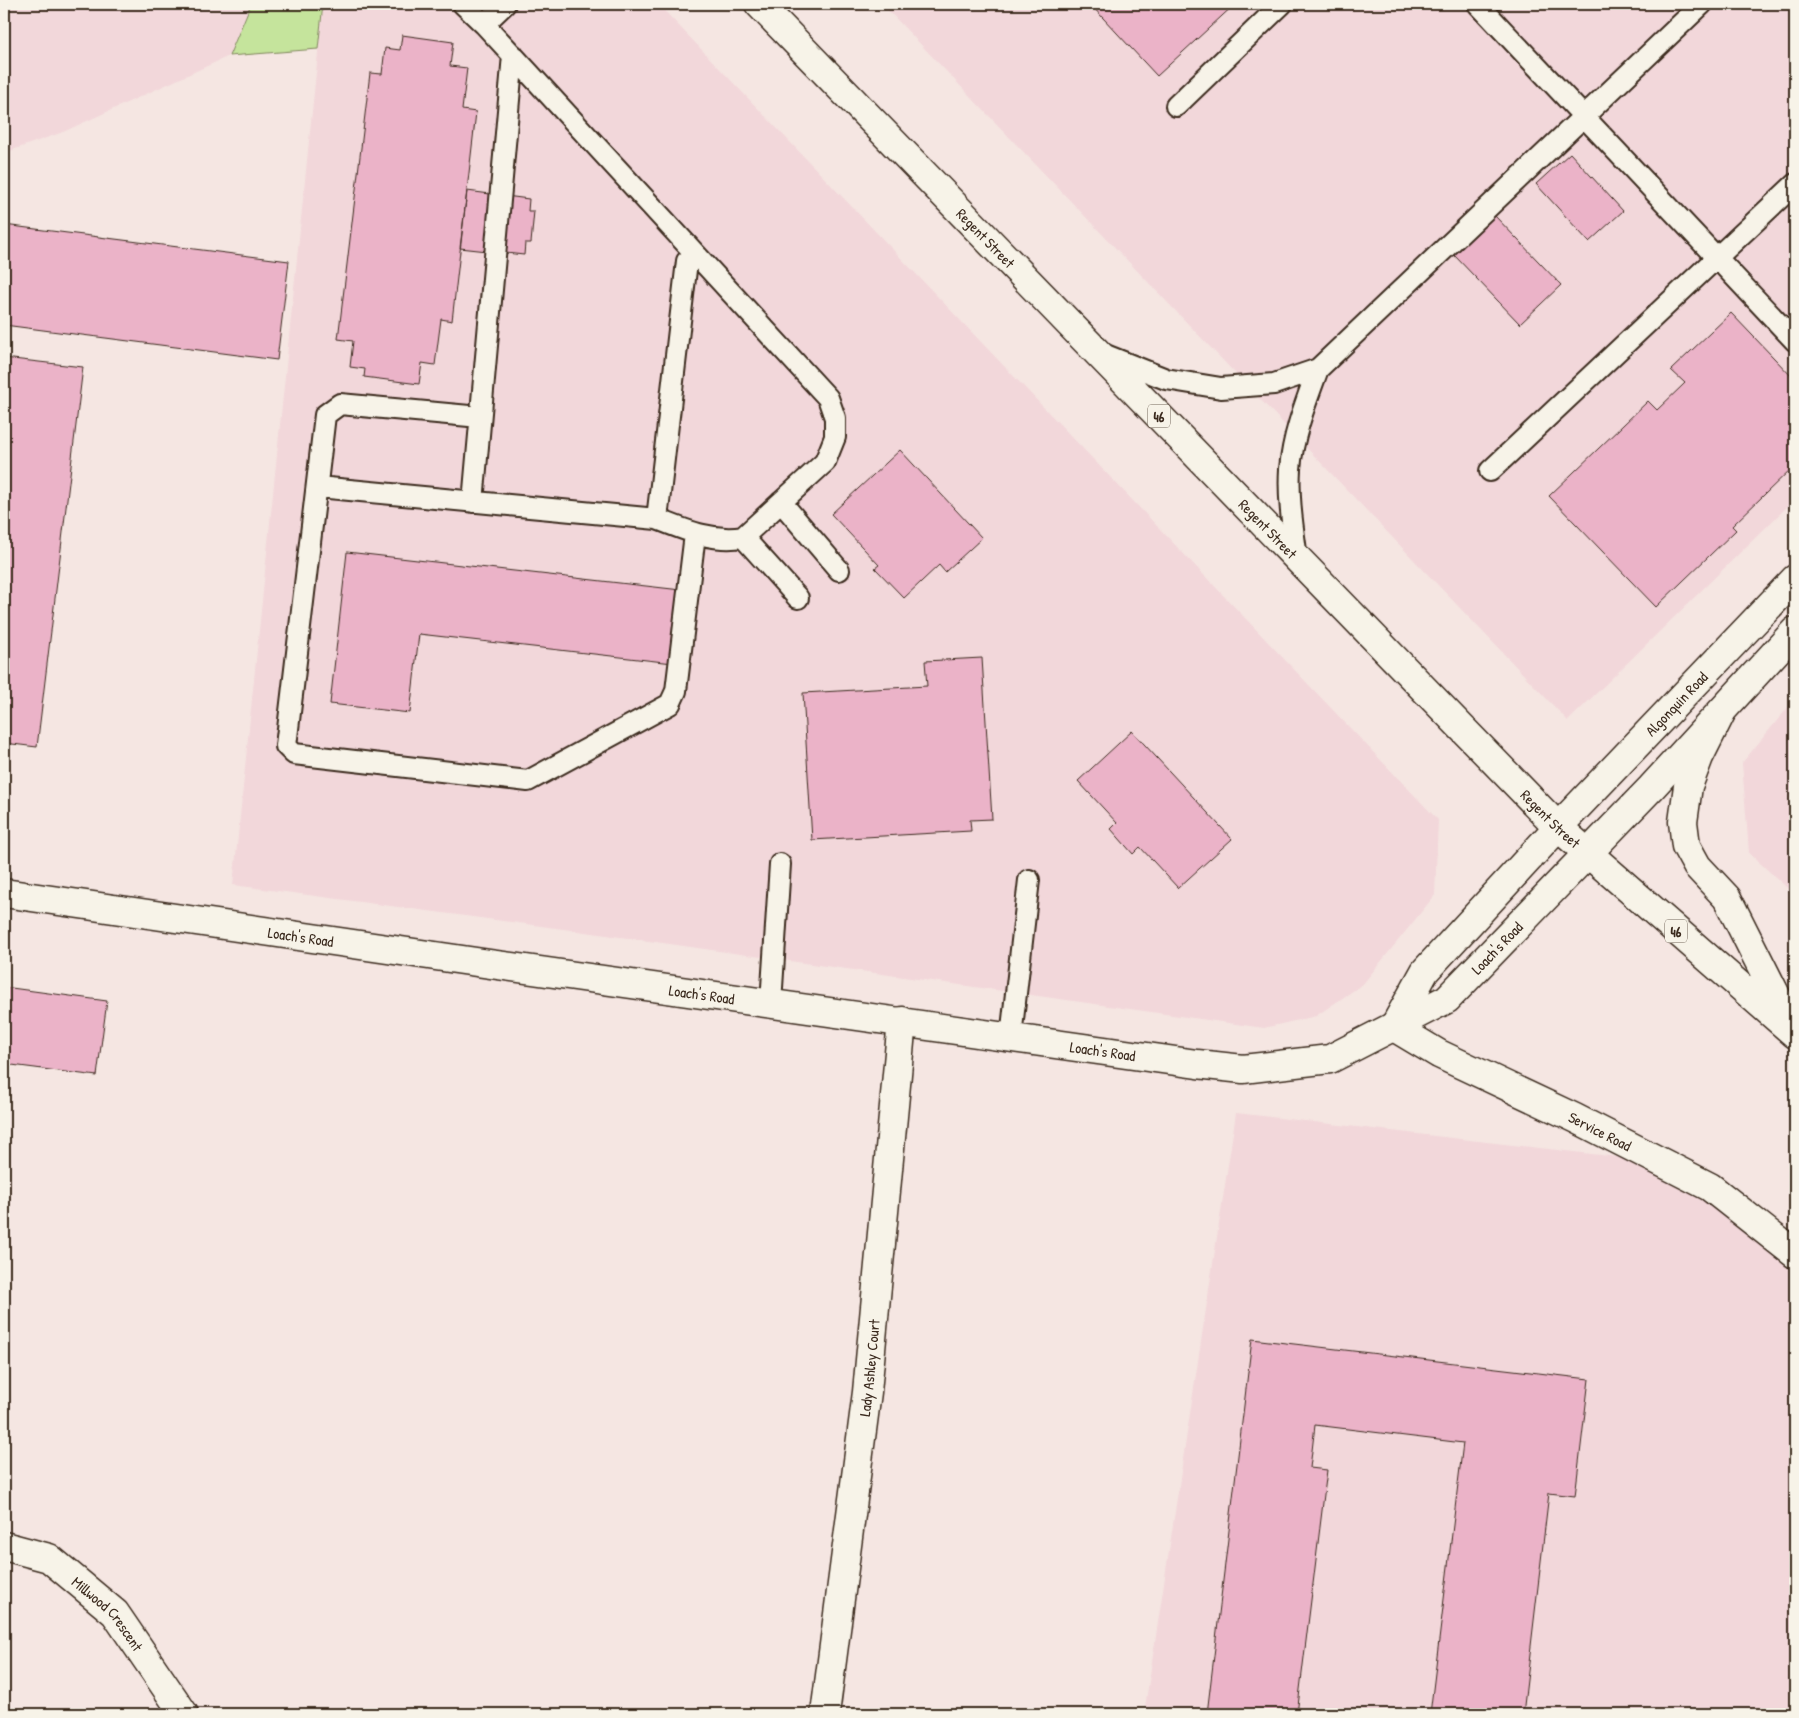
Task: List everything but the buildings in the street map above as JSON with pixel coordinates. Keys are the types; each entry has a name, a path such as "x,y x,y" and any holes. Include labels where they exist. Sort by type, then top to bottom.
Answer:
{"street":[{"name":"Regent Street","path":"759,4 1558,827 1795,1034"},
{"name":"Algonquin Road","path":"1558,827 1795,579"},
{"path":"1588,853 1795,632"},
{"path":"1721,713 1699,757 1688,786 1683,822 1686,846 1698,866 1727,898 1795,1034"},
{"path":"1394,1026 1425,971 1558,827"},
{"name":"Loach's Road","path":"4,893 480,963 1243,1069 1330,1059 1447,999 1588,853"},
{"name":"Lady Ashley Court","path":"825,1714 867,1392 902,1021"},
{"name":"Service Road","path":"1394,1026 1438,1054 1575,1118 1710,1187 1795,1254"},
{"name":"Millwood Crescent","path":"4,1546 49,1558 115,1613 184,1714"}],"lane":[{"path":"318,487 657,519 695,534 728,539 743,537 825,462 835,437 835,418 828,398 513,55 463,4"},
{"path":"484,24 505,4"},
{"path":"1176,106 1282,4"},
{"path":"1478,4 1795,341"},
{"path":"1096,351 1166,379 1221,388 1274,384 1318,369 1702,4"},
{"path":"473,502 513,55"},
{"path":"1490,471 1795,184"},
{"path":"657,519 687,262 696,254"},
{"path":"1297,558 1292,517 1290,469 1299,422 1318,369"},
{"path":"480,417 340,404 325,415 286,746 294,754 528,781 670,704 676,691 695,534"},
{"path":"781,502 839,570"},
{"path":"743,537 798,598"},
{"path":"771,1003 780,864"},
{"path":"1011,1037 1030,880"}],"shaded area":[{"path":"4,4 251,4 229,56 63,132 4,153"},
{"path":"323,4 658,4 1438,820 1435,895 1363,984 1316,1016 1264,1028 578,931 233,885"},
{"path":"882,4 1795,4 1795,499 1568,721"},
{"path":"1795,699 1795,895 1749,853 1742,763"},
{"path":"1236,1113 1661,1162 1795,1254 1795,1714 1144,1714"}],"green space":[{"path":"251,4 323,4 318,49 229,56"}]}
